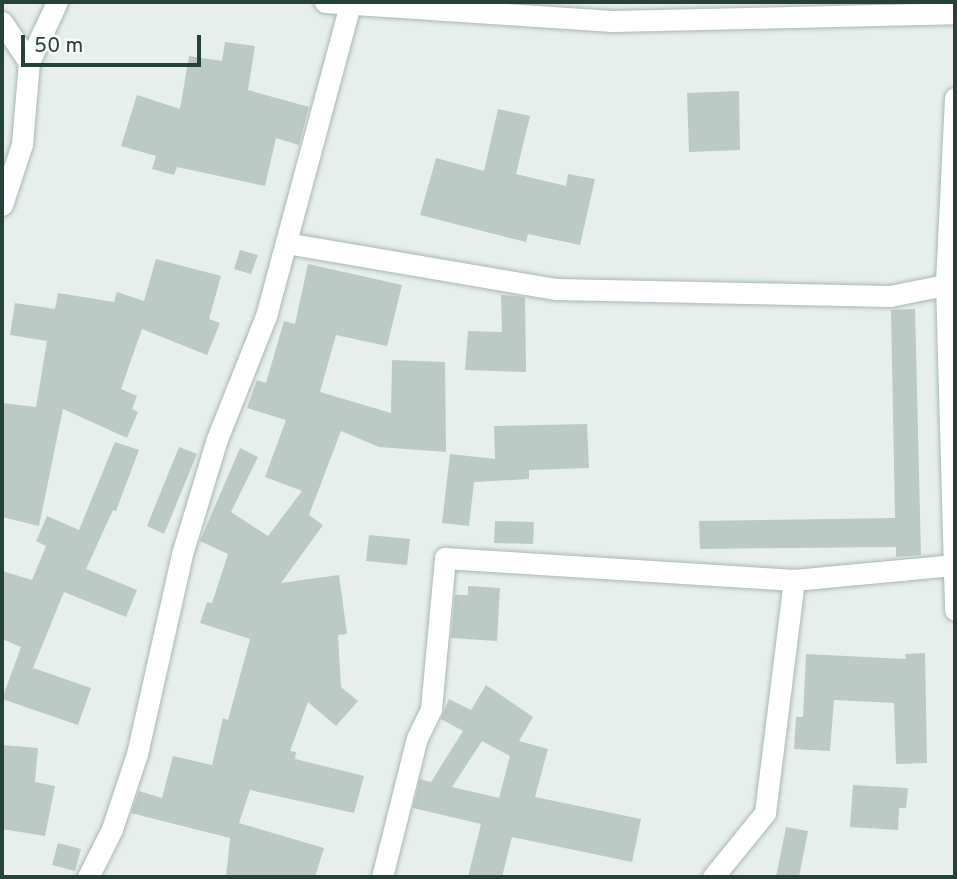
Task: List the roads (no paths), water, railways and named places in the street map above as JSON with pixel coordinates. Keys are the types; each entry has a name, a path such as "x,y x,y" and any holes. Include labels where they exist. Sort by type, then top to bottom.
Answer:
{"street":[{"path":"2,205 22,144 29,62 57,2"},
{"path":"325,2 612,21 955,13"},
{"path":"88,877 112,830 136,754 182,554 217,439 266,316 349,5"},
{"path":"2,22 29,62"},
{"path":"955,98 951,283 952,565 955,611"},
{"path":"286,243 555,289 890,296 951,283"},
{"path":"382,877 417,738 431,709 445,558 794,580 952,565"},
{"path":"713,877 765,813 794,580"}]}
